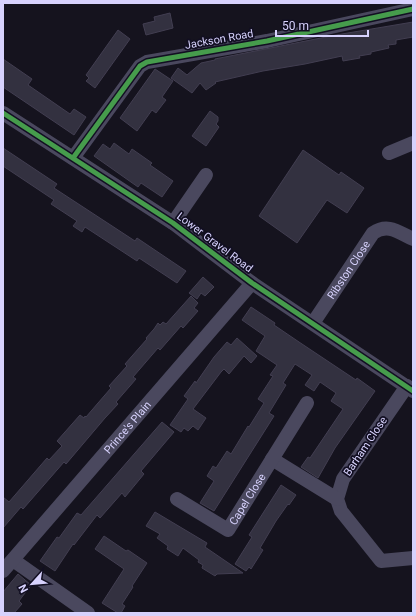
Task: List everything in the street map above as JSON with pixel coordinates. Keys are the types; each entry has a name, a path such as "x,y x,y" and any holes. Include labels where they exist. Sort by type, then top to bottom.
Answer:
{"street":[{"name":"Jackson Road","path":"73,158 140,66 147,62 267,41 413,9"},
{"name":"Lower Gravel Road","path":"3,113 172,222 252,283 410,388"},
{"path":"389,153 413,143"},
{"path":"172,222 206,175"},
{"name":"Ribston Close","path":"314,323 374,233 379,229 386,228 413,239"},
{"name":"Prince's Plain","path":"3,571 252,283"},
{"name":"Barham Close","path":"337,499 343,478 410,388"},
{"name":"Capel Close","path":"177,499 228,530 307,403"},
{"path":"272,459 337,499 341,511 381,561 413,558"},
{"path":"13,560 88,613"}],"building":[{"path":"170,13 173,28 146,35 143,24 155,21 154,17"},
{"path":"413,22 413,37 396,40 396,44 388,45 389,48 359,56 360,58 343,61 342,56 263,71 215,82 216,83 206,90 200,83 192,93 171,78 178,68 187,75 201,63 215,59 336,35"},
{"path":"118,30 130,39 95,88 86,81 89,78 86,75"},
{"path":"3,59 32,79 28,85 70,114 74,109 86,117 74,135 3,87"},
{"path":"155,69 173,81 162,97 166,100 156,113 152,110 137,131 120,118"},
{"path":"210,111 218,117 216,124 219,127 206,146 192,136"},
{"path":"114,143 129,154 132,149 152,163 150,165 173,181 162,197 141,183 138,187 94,156 103,144 110,149"},
{"path":"3,148 57,184 54,188 135,241 137,238 186,271 177,283 139,258 137,261 85,227 82,232 73,226 77,221 51,204 54,200 3,166"},
{"path":"303,150 339,175 341,172 364,188 347,213 327,200 297,243 259,216"},
{"path":"203,277 214,287 205,296 201,293 197,299 189,293"},
{"path":"191,296 198,303 194,308 198,311 183,328 181,326 160,350 158,348 133,377 136,379 116,402 118,404 66,464 64,462 23,509 21,507 3,528 3,497 9,502 47,458 49,460 62,446 57,441 80,415 84,418 85,416 86,417 111,388 109,386 127,366 125,364 147,339 146,338 158,323 160,325 163,322 166,324"},
{"path":"251,307 275,323 274,325 299,342 375,391 335,448 318,478 301,467 308,457 310,458 343,409 331,401 336,393 320,382 314,391 305,385 312,375 295,364 283,383 286,385 269,413 274,416 214,511 200,503 214,481 207,476 213,466 216,468 227,451 231,454 248,426 249,427 264,403 258,399 273,376 270,375 277,365 256,351 265,336 242,320"},
{"path":"237,338 257,356 251,363 244,356 229,374 224,369 221,372 193,409 206,418 198,430 193,426 188,431 184,428 181,432 170,425 188,399 184,396 195,381 196,383 214,357 227,342 231,345"},
{"path":"162,422 174,432 141,471 144,474 125,497 122,493 100,518 97,515 74,545 73,544 55,571 40,561 77,513 81,515"},
{"path":"281,485 296,495 276,521 260,548 263,550 251,569 249,567 246,571 235,564 252,537 249,535"},
{"path":"155,512 207,543 205,547 243,573 217,574 215,576 202,568 203,565 198,562 199,560 183,548 178,556 167,549 168,546 157,538 160,534 146,526"},
{"path":"104,536 147,563 122,604 125,606 121,613 118,613 102,603 124,569 95,549"},
{"path":"18,574 31,585 19,601 22,604 14,613 3,613 3,592"}],"cycle path":[{"path":"73,158 140,66 147,62 267,41 413,9"},
{"path":"3,113 173,223 252,283 413,391"}]}
